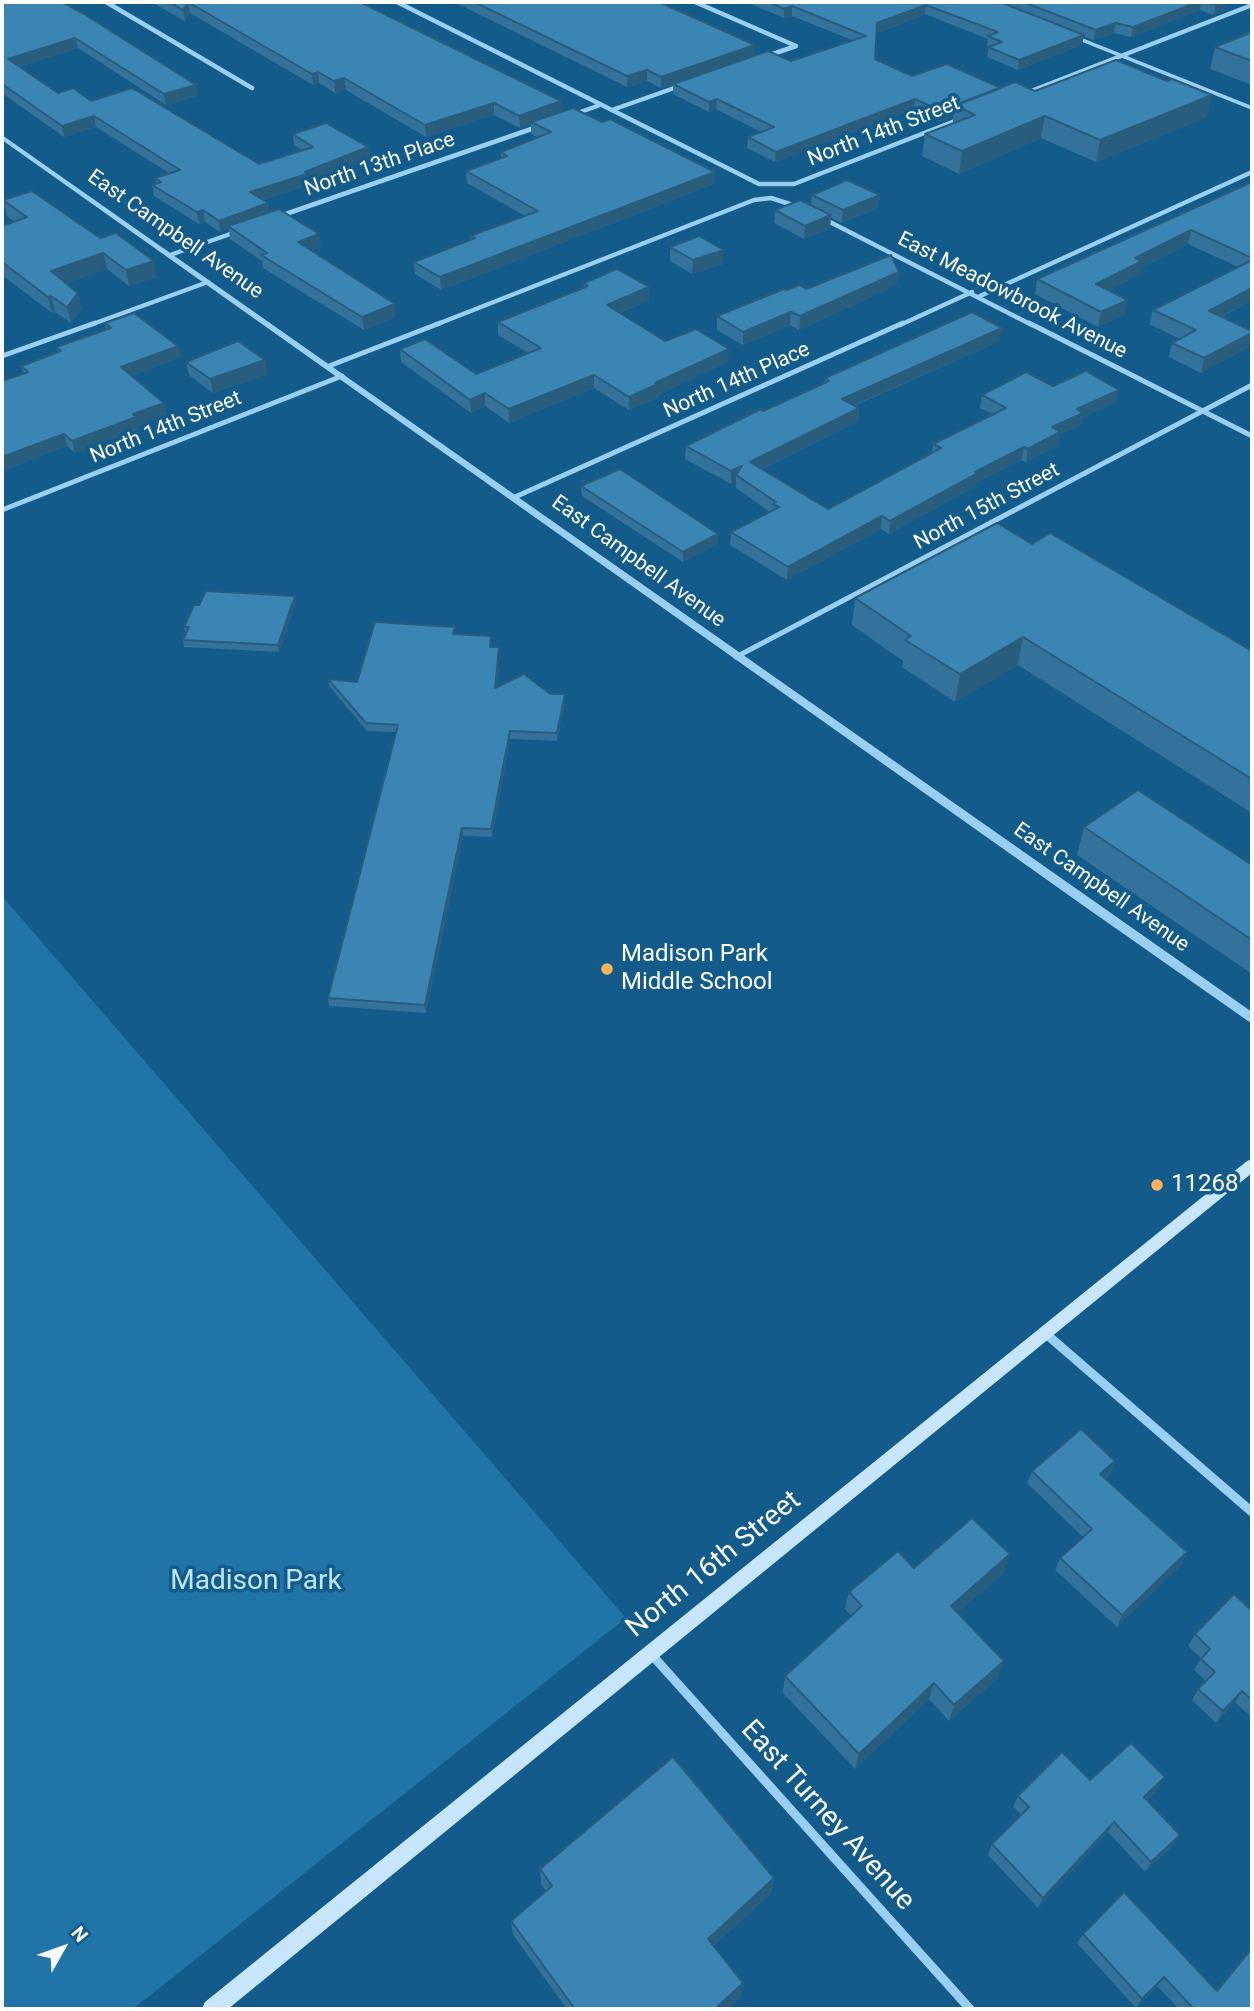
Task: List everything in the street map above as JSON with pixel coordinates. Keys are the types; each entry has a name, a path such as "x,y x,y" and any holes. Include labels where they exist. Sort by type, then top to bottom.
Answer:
{"main road":[{"name":"North 16th Street","path":"212,2009 1252,1164"}],"street":[{"path":"106,2 252,88"},
{"path":"397,2 612,110 691,83"},
{"path":"695,2 796,46 757,60"},
{"path":"1019,96 1252,5"},
{"path":"1058,30 1252,108"},
{"path":"562,118 600,104"},
{"name":"North 14th Street","path":"612,110 759,184 770,186 794,184 969,116"},
{"name":"North 13th Place","path":"277,217 549,123"},
{"name":"East Campbell Avenue","path":"2,137 515,497 736,657 1252,1018"},
{"path":"980,296 1252,173"},
{"path":"328,366 754,200 771,198 804,210"},
{"name":"East Meadowbrook Avenue","path":"815,215 980,296 1252,436"},
{"path":"170,255 239,231"},
{"path":"2,356 208,282"},
{"name":"North 14th Place","path":"515,497 972,292"},
{"name":"North 14th Street","path":"2,510 342,376"},
{"name":"North 15th Street","path":"736,657 1252,385"},
{"path":"1044,1333 1252,1512"},
{"name":"East Turney Avenue","path":"650,1653 970,2009"}],"green space":[{"name":"Madison Park","path":"2,896 626,1618 133,2009 2,2009"}],"building":[{"path":"2,2 62,2 196,85 164,94 75,38 8,59 58,93 73,88 91,101 132,88 259,164 313,147 293,134 326,123 368,147 305,172 307,174 250,192 268,203 219,221 203,210 197,212 152,185 161,182 155,178 180,170 94,116 62,126 2,84"},
{"path":"169,2 188,2 183,10"},
{"path":"188,2 360,2 561,101 519,116 494,103 425,125 344,78 334,81 318,72 312,74"},
{"path":"474,2 659,2 755,45 661,77 647,70 627,76"},
{"path":"769,2 1000,2 1084,35 1019,60 988,47 1002,42 988,36 998,32 926,5 877,23 875,59 912,76 947,64 1001,88 941,111 915,99 776,152 748,137 774,127 717,99 709,102 673,84 768,51 791,61 866,36 792,6 784,9"},
{"path":"1023,2 1198,2 1133,27 1116,23 1096,30"},
{"path":"1252,32 1252,61 1215,47"},
{"path":"1116,60 1167,81 1172,79 1212,95 1100,140 1045,116 962,151 925,134 975,115 955,105 1015,82 1035,91"},
{"path":"573,108 602,122 610,119 715,172 440,277 414,262 475,238 470,236 538,211 466,171 507,156 501,152 551,132 531,122"},
{"path":"847,180 880,195 843,210 812,195"},
{"path":"1252,182 1252,258 1191,230 1135,258 1142,261 1096,284 1128,300 1101,312 1037,279"},
{"path":"32,191 100,238 116,233 154,261 126,270 103,253 51,271 78,293 67,307 51,296 48,297 2,262 2,226 27,217 3,200"},
{"path":"800,200 831,215 805,226 775,210"},
{"path":"279,209 319,234 298,242 395,304 362,317 261,255 267,253 228,226"},
{"path":"699,236 724,250 693,260 670,247"},
{"path":"891,255 899,272 800,316 791,312 743,332 717,316 784,289 799,285 806,289"},
{"path":"1252,260 1252,288 1209,311 1252,333 1204,358 1172,343 1196,330 1153,310"},
{"path":"617,269 649,287 607,305 665,341 696,329 729,349 629,397 594,375 509,409 485,393 470,400 400,349 425,339 476,374 541,348 498,322 588,286 584,283"},
{"path":"972,312 1002,328 842,399 859,408 750,462 828,509 941,448 933,444 1006,408 982,395 1026,372 1053,386 1086,371 1119,390 1077,409 1083,413 1052,427 1060,432 975,472 978,473 890,521 882,516 788,567 731,532 779,507 773,504 776,502 736,475 742,466 731,471 686,446 761,409 763,411 829,381 825,378"},
{"path":"134,313 178,346 121,367 164,403 133,414 136,417 72,441 64,434 2,457 2,381 28,372 21,366 61,351 56,347 111,328 105,323"},
{"path":"238,341 265,360 210,379 186,362"},
{"path":"620,469 718,534 683,552 581,486"},
{"path":"997,523 1032,544 1050,533 1252,651 1252,779 1023,637 960,674 905,640 911,636 855,598"},
{"path":"206,591 295,596 278,645 183,640 189,627 184,627 194,605 199,605"},
{"path":"375,622 455,627 453,634 491,636 490,647 499,647 495,688 524,674 550,694 565,694 557,733 510,731 491,829 462,828 425,1005 328,998 398,725 366,723 328,679 357,682"},
{"path":"1138,790 1252,865 1252,940 1084,827"},
{"path":"1081,1429 1115,1461 1100,1474 1187,1552 1122,1615 1060,1558 1092,1529 1032,1471"},
{"path":"972,1518 1010,1554 951,1606 1004,1661 954,1705 934,1683 859,1754 785,1676 862,1606 849,1592 898,1551 914,1568"},
{"path":"1234,1594 1252,1611 1252,1700 1242,1691 1223,1711 1198,1689 1215,1672 1201,1659 1210,1649 1195,1634"},
{"path":"1131,1743 1165,1777 1144,1797 1180,1835 1151,1862 1114,1822 1043,1898 992,1844 1029,1807 1018,1796 1062,1752 1090,1780"},
{"path":"673,1757 774,1878 708,1939 743,1983 715,2009 575,2009 511,1921 552,1886 540,1869"},
{"path":"1124,1892 1217,1991 1252,1948 1252,2009 1194,2009 1164,1977 1142,1999 1083,1934"}],"place":[{"name":"Madison Park Middle School","path":"607,969"},
{"name":"11268","path":"1157,1185"}]}
